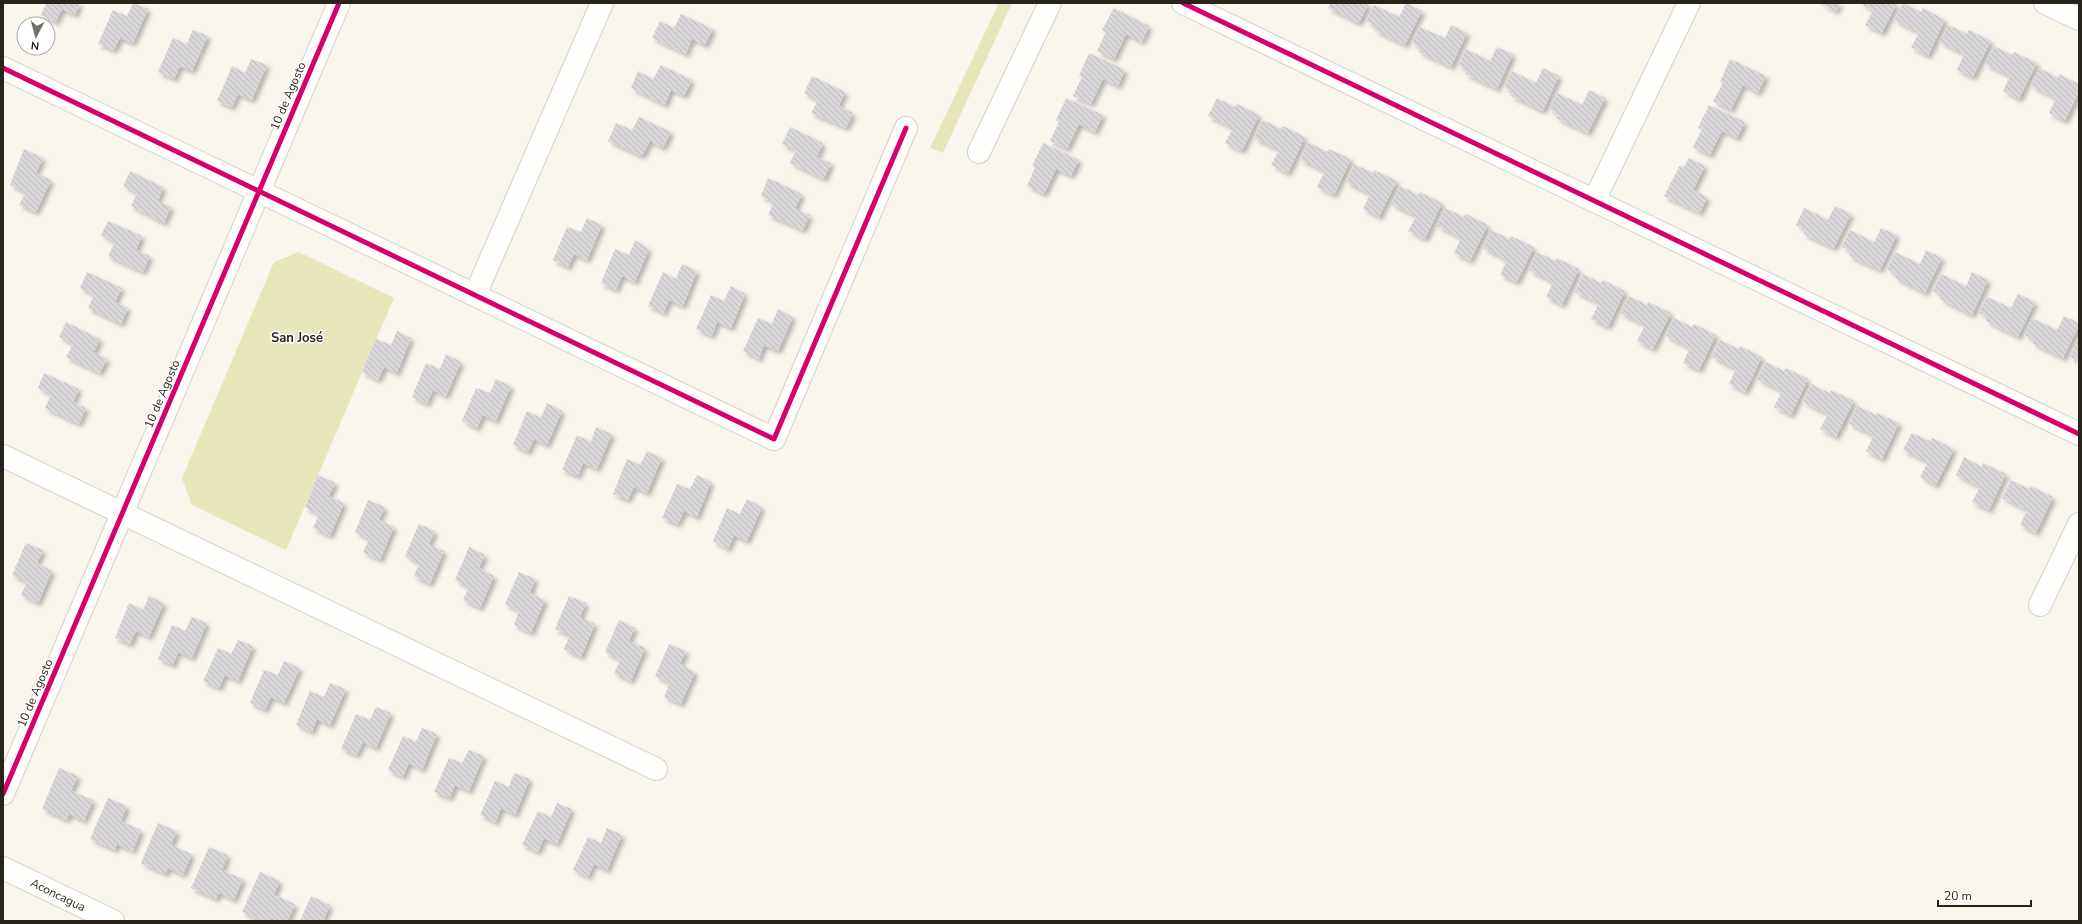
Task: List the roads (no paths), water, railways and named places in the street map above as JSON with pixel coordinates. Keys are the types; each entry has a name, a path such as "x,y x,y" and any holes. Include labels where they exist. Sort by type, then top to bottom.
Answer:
{"street":[{"name":"10 de Agosto","path":"3,794 339,3"},
{"path":"476,295 602,3"},
{"path":"979,152 1050,3"},
{"path":"1182,3 2079,434"},
{"path":"1594,201 1690,3"},
{"path":"2045,3 2079,19"},
{"path":"3,68 774,439 906,128"},
{"path":"3,456 656,769"},
{"path":"2040,605 2079,524"},
{"name":"Aconcagua","path":"3,868 113,921"}],"district":[{"name":"San José","path":"297,338"}]}
